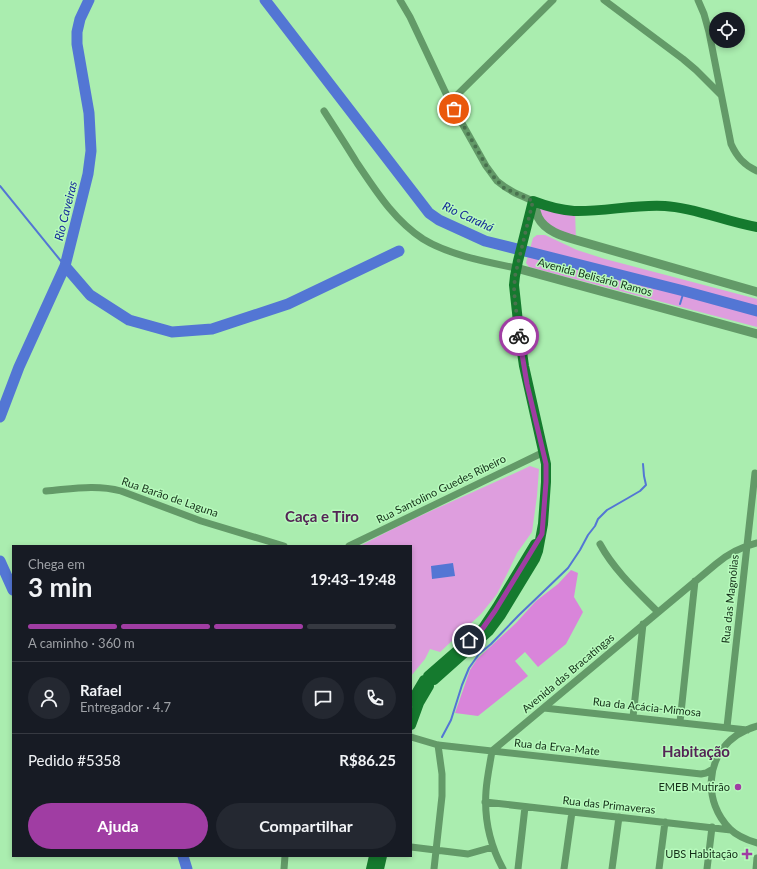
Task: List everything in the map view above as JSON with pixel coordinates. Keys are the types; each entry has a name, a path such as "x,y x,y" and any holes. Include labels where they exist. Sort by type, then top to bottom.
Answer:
{"main road":[{"path":"412,701 429,681 483,628 498,607 542,534 546,464 527,384 514,291 517,265 533,201 549,207 575,211 640,206 666,206 757,227"},
{"path":"412,722 419,702 429,681"},
{"path":"371,869 374,857"},
{"path":"379,869 382,857"}],"street":[{"path":"400,0 410,17 450,102 491,174 504,188 533,201 542,224 555,232 576,240 757,292"},
{"path":"450,102 553,0"},
{"path":"604,0 683,59 721,95"},
{"path":"698,0 710,32 731,144 735,153 740,159 746,165 757,171"},
{"name":"Avenida Belisário Ramos","path":"324,111 379,195 399,219 424,239 437,246 485,262 517,265 757,334"},
{"name":"Rua Santolino Guedes Ribeiro","path":"351,545 544,452"},
{"name":"Rua das Magnólias","path":"727,727 755,473"},
{"name":"Rua Barão de Laguna","path":"46,491 90,487 110,488 201,521 281,545"},
{"name":"Avenida das Bracatingas","path":"492,751 725,556 747,545 757,543"},
{"path":"600,544 610,560 658,612"},
{"path":"680,722 695,581"},
{"path":"633,717 644,624"},
{"name":"Rua da Acácia-Mimosa","path":"544,708 747,730"},
{"path":"757,726 737,735 722,750 716,759 711,781 712,799 719,816 731,830 744,839 757,843"},
{"name":"Rua da Erva-Mate","path":"412,737 438,745 701,774 706,776 711,781"},
{"path":"434,869 442,796 438,745"},
{"path":"492,751 485,802 489,836 503,869"},
{"name":"Rua da Erva-Mate","path":"701,774 713,769"},
{"name":"Rua das Primaveras","path":"485,802 731,830"},
{"path":"518,869 525,807"},
{"path":"564,869 572,812"},
{"path":"612,869 619,817"},
{"path":"659,869 665,822"},
{"path":"707,869 712,827"},
{"path":"412,847 468,854 493,847"},
{"path":"284,869 285,857"},
{"path":"756,869 757,858"}],"shaded area":[{"path":"533,201 575,211 576,240 548,228"},
{"path":"537,235 545,235 577,250 605,259 757,299 757,327 529,267 526,263 533,238"},
{"path":"530,466 539,469 532,532 517,553 497,594 481,614 440,652 430,649 425,659 412,675 412,545 362,545"},
{"path":"571,570 578,573 574,597 583,612 566,644 538,667 525,652 515,661 528,676 478,716 455,713 470,670 477,659 516,623 536,601 558,584"}],"water":[{"path":"453,563 455,576 432,579 431,566"}],"waterway":[{"name":"Rio Caveiras","path":"0,417 19,367 65,266 88,174 91,151 89,113 77,44 77,32 80,19 89,0"},
{"name":"Rio Carahá","path":"265,0 429,213 439,220 485,241 757,311"},
{"path":"0,186 65,266"},
{"path":"65,266 90,295 129,320 172,332 212,329 288,304 399,251"},
{"path":"680,304 684,291"},
{"path":"442,737 451,720 469,668 479,654 568,568 598,519 607,510 640,491 646,485 643,464"},
{"name":"Rio Caveiras","path":"0,561 12,588"},
{"name":"Rio Caveiras","path":"183,857 187,869"}],"way so far":[{"path":"454,109 486,166 497,181 504,188 533,201 515,276 514,291 519,336"}],"place":[{"name":"EMEB Mutirão","path":"738,787"},
{"name":"UBS Habitação","path":"747,854"}],"district":[{"name":"Caça e Tiro","path":"322,517"},
{"name":"Habitação","path":"696,752"}],"route":[{"path":"469,640 483,628 495,611 542,534 546,464 527,384 519,336"}]}
